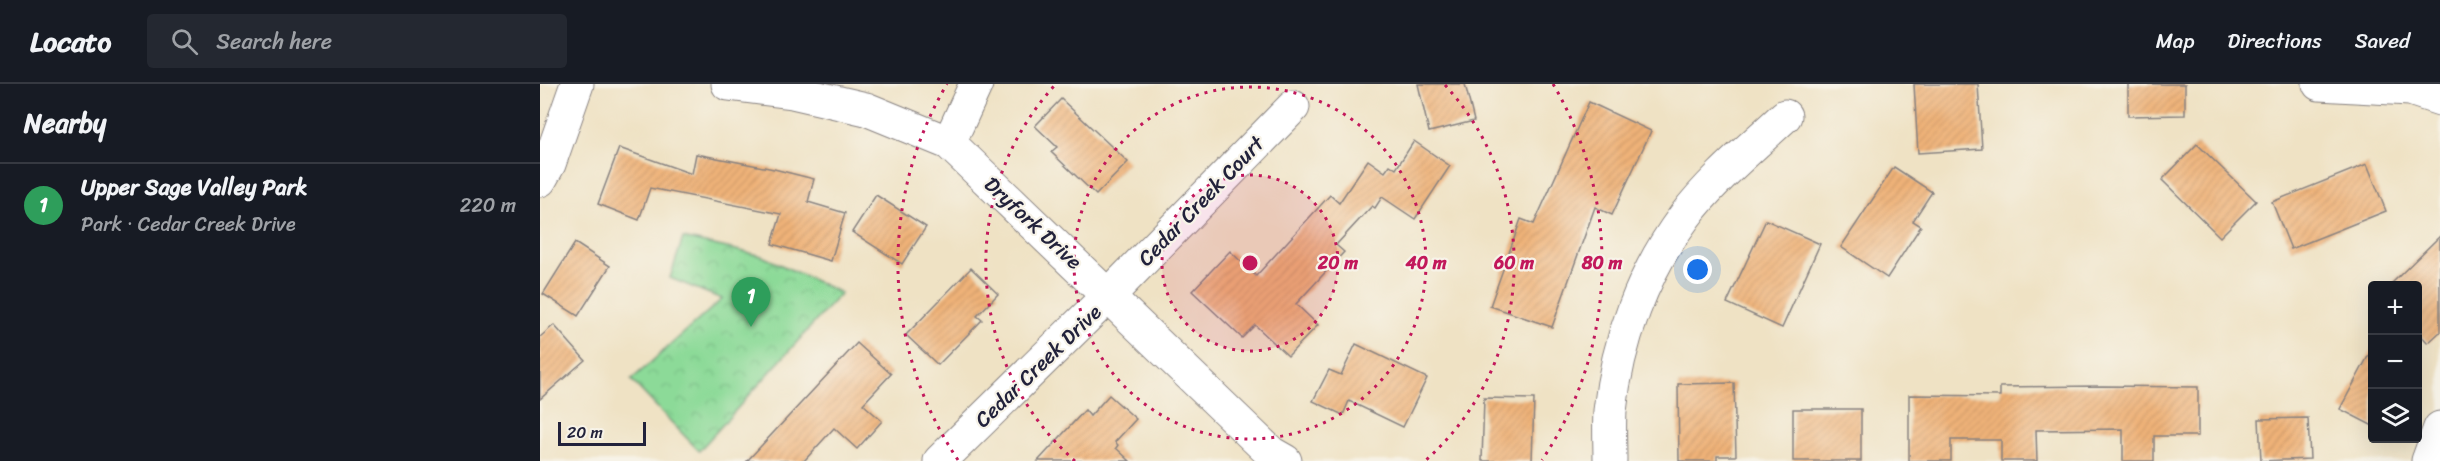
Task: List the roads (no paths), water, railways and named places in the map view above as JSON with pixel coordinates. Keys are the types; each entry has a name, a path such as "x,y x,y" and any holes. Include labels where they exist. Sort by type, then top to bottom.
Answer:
{"street":[{"path":"540,180 549,164 577,84"},
{"name":"Dryfork Drive","path":"728,84 792,93 866,109 949,143 1271,453 1285,461"},
{"path":"949,143 976,84"},
{"path":"2319,84 2410,89 2440,99"},
{"name":"Cedar Creek Court","path":"1109,295 1293,107"},
{"path":"1610,461 1610,411 1622,345 1647,278 1685,216 1734,163 1785,116"},
{"name":"Cedar Creek Drive","path":"940,461 1109,295"},
{"path":"2428,461 2440,428"}],"place":[{"name":"Upper Sage Valley Park","path":"751,327"}]}
